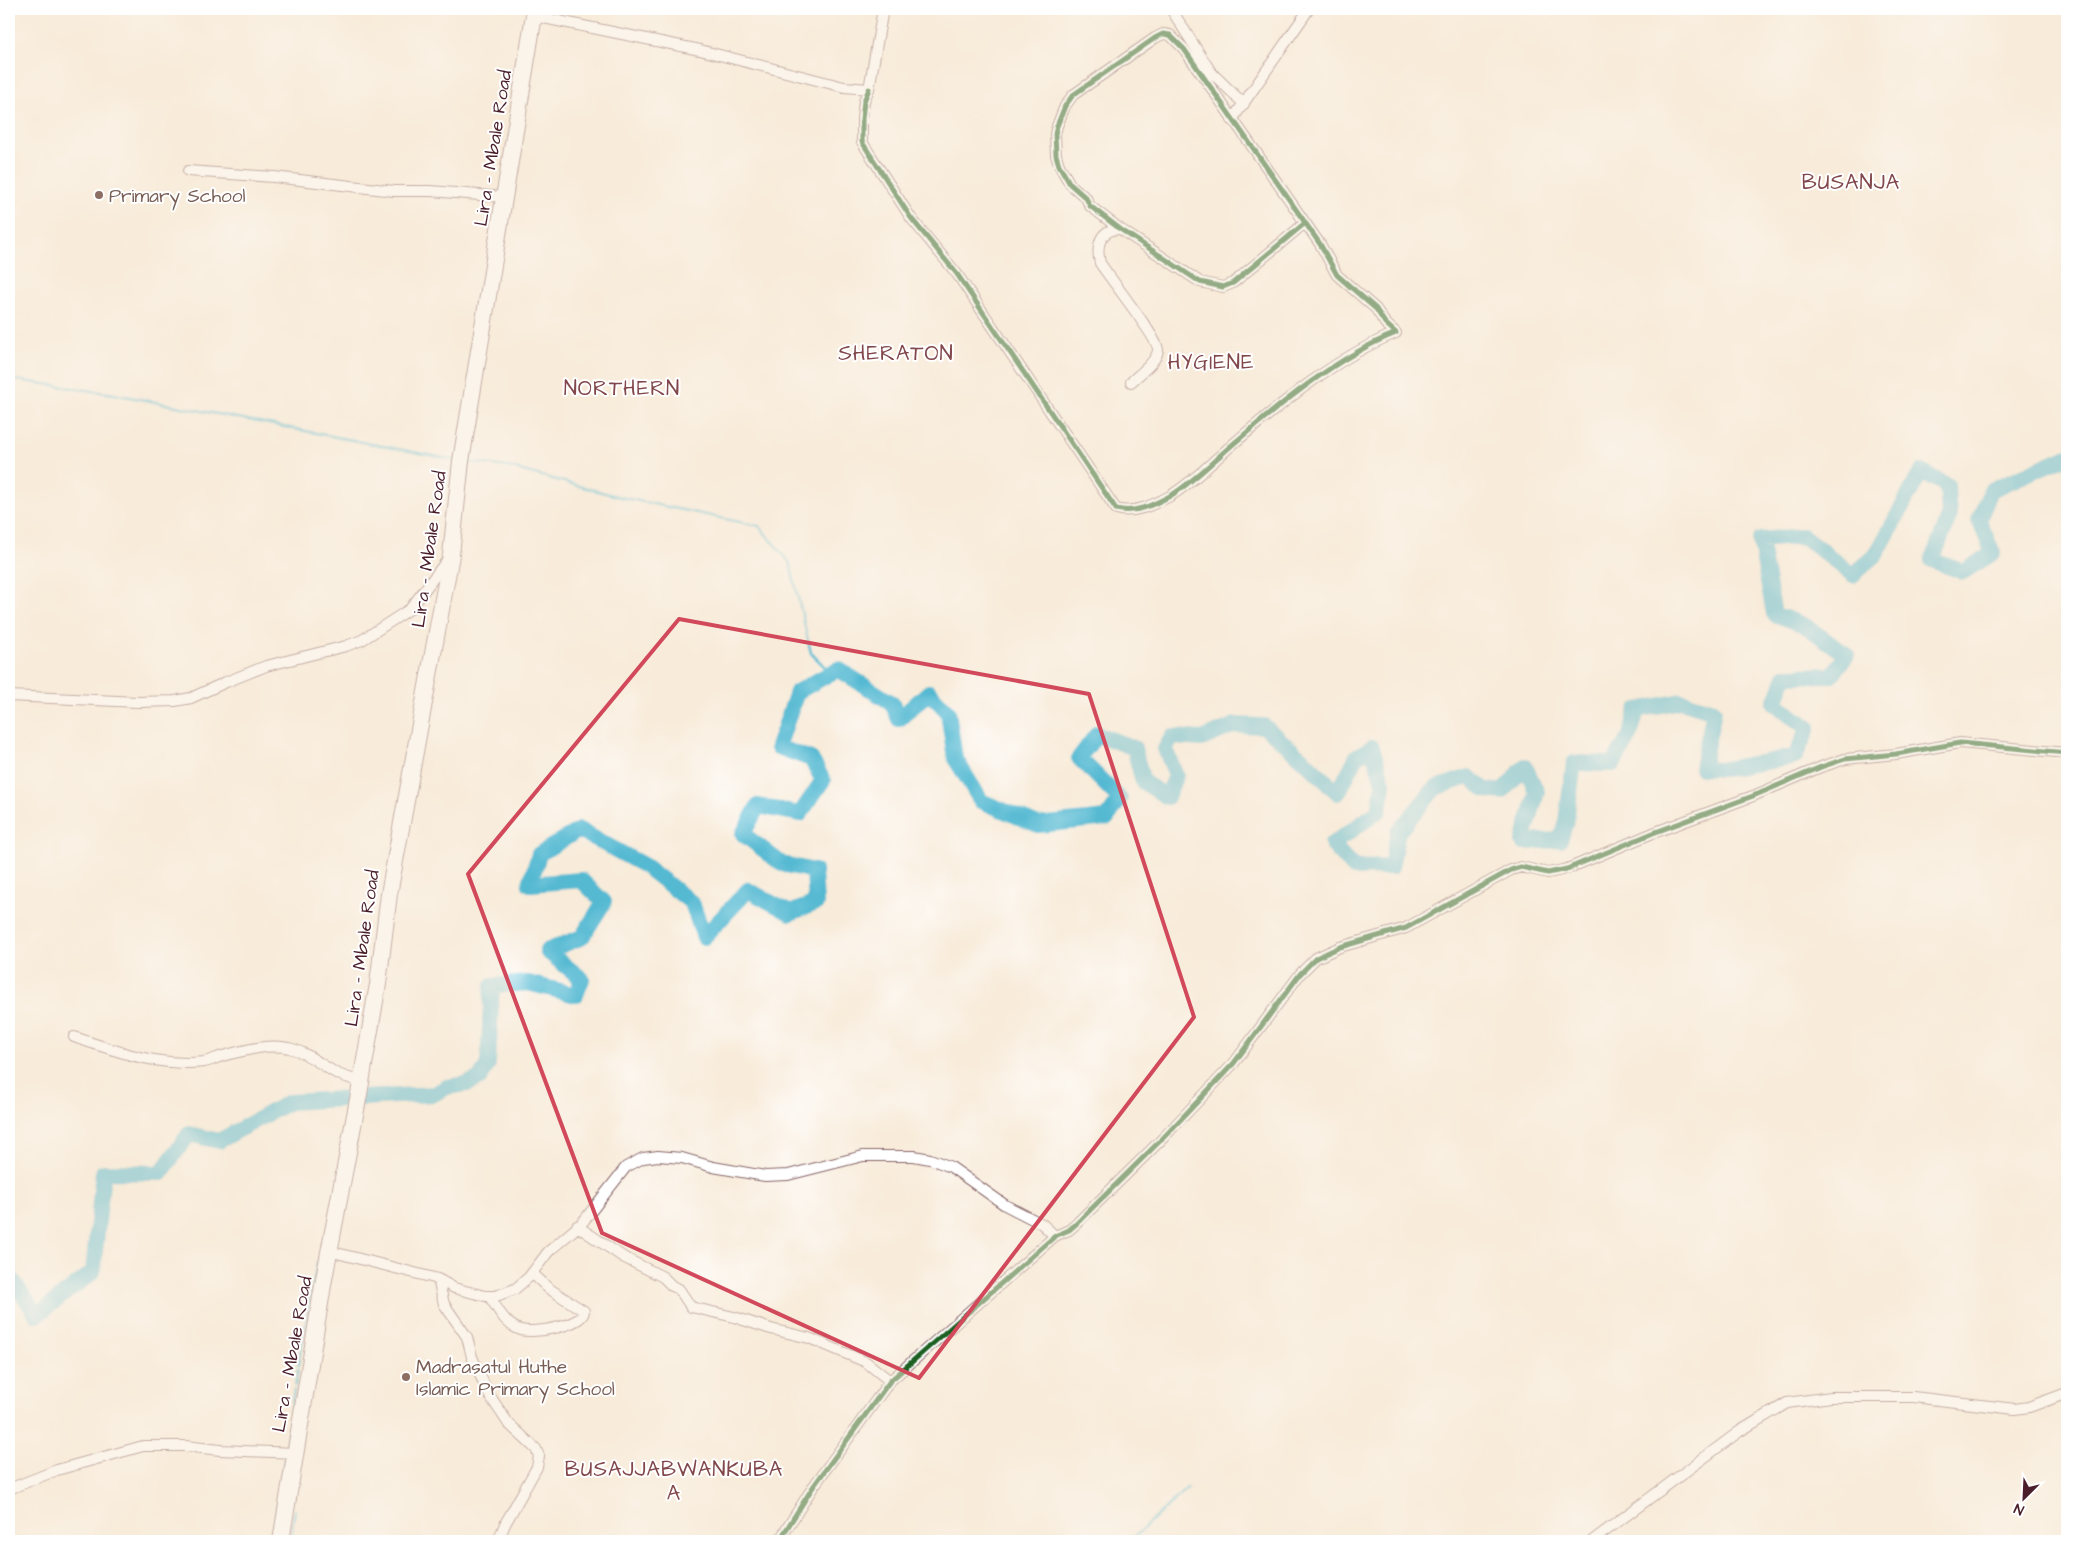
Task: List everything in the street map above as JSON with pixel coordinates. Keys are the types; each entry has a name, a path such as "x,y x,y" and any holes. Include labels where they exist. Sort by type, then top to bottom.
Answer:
{"main road":[{"name":"Lira - Mbale Road","path":"281,1541 329,1251 378,984 389,894 451,555 461,461 534,13"}],"street":[{"path":"883,9 869,89 864,102 862,142 912,218 957,274 1116,509 1125,511 1138,510 1172,494 1249,430 1317,378 1374,342 1396,333 1385,323 1376,310 1337,275 1320,244 1305,222 1232,120 1184,49 1167,34 1155,38 1073,95 1062,112 1055,134 1055,148 1059,165 1070,184 1086,198 1090,206 1120,229 1200,282 1223,287 1233,283 1305,222"},
{"path":"1171,9 1211,72 1244,104"},
{"path":"1232,120 1309,9"},
{"path":"534,13 700,50 844,87 869,89"},
{"path":"188,171 274,177 394,191 423,190 503,197"},
{"path":"1120,229 1106,232 1102,237 1098,253 1100,263 1158,346 1156,358 1131,382"},
{"path":"9,696 138,702 175,701 191,698 266,666 330,651 362,640 410,609 451,555"},
{"path":"779,1541 823,1472 890,1381 1056,1236 1069,1230 1076,1224 1234,1063 1307,965 1327,952 1406,928 1511,870 1521,867 1548,873 1567,869 1652,833 1753,796 1834,762 1960,743 2067,753"},
{"path":"74,1038 115,1051 162,1061 182,1063 206,1062 238,1052 269,1047 289,1048 308,1056 360,1088"},
{"path":"329,1251 438,1280 471,1294 489,1296 506,1293 522,1284 548,1252 582,1223 626,1167 650,1156 682,1158 712,1167 765,1176 788,1175 863,1156 914,1156 930,1159 951,1167 1005,1205 1042,1224 1056,1236"},
{"path":"577,1226 623,1257 663,1277 672,1286 679,1289 691,1307 734,1316 770,1329 823,1344 866,1362 890,1381"},
{"path":"489,1296 505,1321 524,1331 542,1330 575,1322 582,1318 584,1311 548,1288 532,1273"},
{"path":"438,1280 444,1304 467,1337 472,1357 488,1393 508,1423 536,1449 540,1458 498,1541"},
{"path":"1592,1541 1740,1431 1787,1403 1831,1397 1913,1397 2015,1409 2029,1407 2067,1393"},
{"path":"9,1489 57,1470 122,1450 143,1446 185,1446 235,1451 295,1453"}],"highlighted area":[{"path":"679,619 1089,694 1194,1017 919,1378 602,1233 468,874"}],"waterway":[{"path":"9,379 114,394 455,460"},
{"path":"9,1275 37,1315 93,1272 103,1172 161,1173 189,1134 219,1141 289,1102 434,1094 447,1087 467,1084 480,1078 488,1064 492,986 528,983 576,995 582,979 547,951 582,937 604,902 581,880 530,884 539,854 579,830 645,866 692,903 704,937 748,890 790,913 816,903 814,871 782,864 743,834 758,806 800,814 823,780 811,759 778,747 797,692 838,669 892,703 899,719 929,692 948,712 955,758 981,801 1038,825 1107,818 1120,799 1079,758 1097,734 1134,748 1143,782 1167,797 1176,775 1165,749 1172,737 1202,739 1235,725 1264,726 1305,761 1338,793 1357,756 1372,747 1383,783 1379,811 1332,844 1354,868 1391,867 1398,832 1435,788 1469,777 1486,790 1502,792 1525,766 1537,792 1523,842 1560,840 1566,821 1574,763 1613,764 1630,736 1637,710 1681,701 1714,711 1702,768 1724,769 1795,757 1808,728 1775,703 1785,676 1832,675 1847,655 1804,625 1774,614 1760,540 1803,536 1853,575 1876,555 1921,472 1947,485 1949,517 1932,560 1963,572 1993,553 1979,520 1991,490 2067,456"},
{"path":"468,462 508,467 620,497 759,526 790,563 811,653 831,673"},
{"path":"298,1366 317,1262"},
{"path":"295,1386 298,1370"},
{"path":"286,1447 294,1390"},
{"path":"272,1541 285,1456"},
{"path":"1130,1541 1188,1487"},
{"path":"290,1541 295,1510"}],"cycle path":[{"path":"869,89 864,101 862,142 911,218 957,274 1116,509 1137,509 1150,505 1178,491 1289,398 1331,368 1374,343 1396,333 1385,323 1376,309 1337,275 1320,244 1184,49 1170,35 1163,34 1155,38 1073,95 1065,106 1055,134 1056,155 1059,165 1070,184 1086,198 1090,206 1120,229 1200,282 1223,287 1233,283 1305,223"},
{"path":"779,1541 813,1487 890,1381 1055,1236 1069,1230 1076,1224 1164,1137 1234,1063 1300,974 1316,958 1340,947 1406,928 1511,870 1521,867 1548,873 1567,869 1653,833 1845,759 1896,754 1960,743 2067,753"}],"place":[{"name":"Primary School","path":"99,195"},
{"name":"Madrasatul Huthe Islamic Primary School","path":"406,1377"}],"district":[{"name":"BUSANJA","path":"1851,182"},
{"name":"SHERATON","path":"896,353"},
{"name":"HYGIENE","path":"1211,362"},
{"name":"NORTHERN","path":"622,388"},
{"name":"BUSAJJABWANKUBA A","path":"674,1481"}]}
